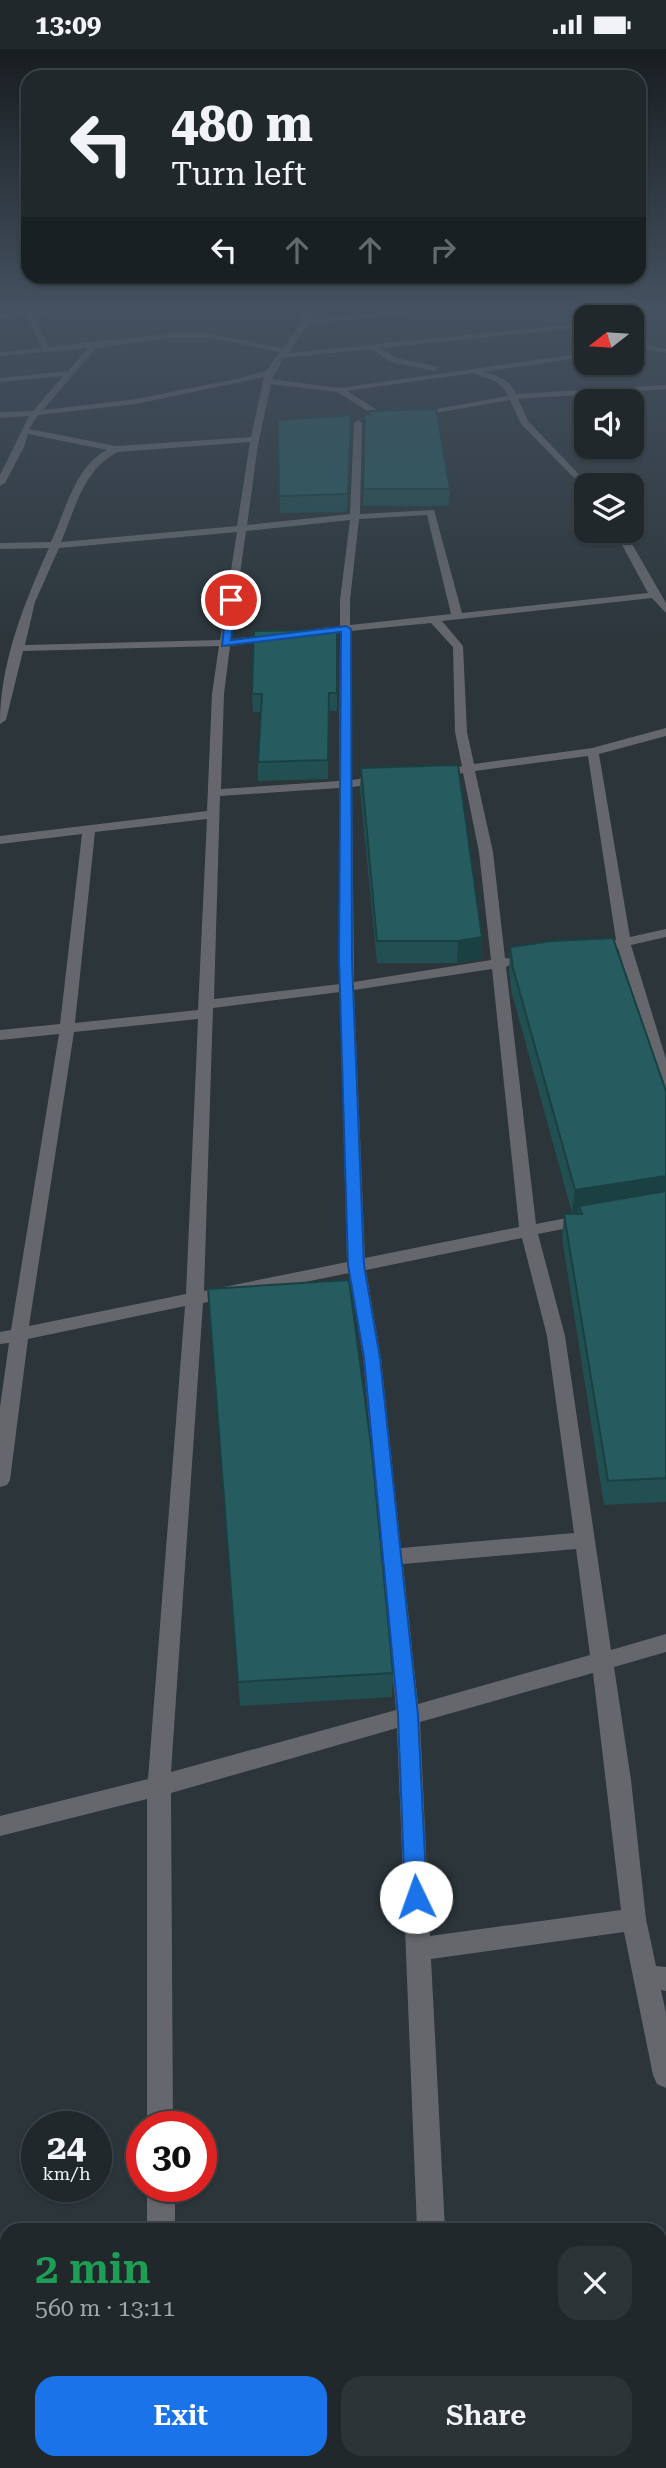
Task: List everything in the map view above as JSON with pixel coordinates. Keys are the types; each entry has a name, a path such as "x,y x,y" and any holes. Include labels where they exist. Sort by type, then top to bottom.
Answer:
{"street":[{"path":"0,483 15,447 29,423"},
{"path":"160,2111 159,1786 195,1296 218,694 242,528 262,423"},
{"path":"359,423 352,424 355,515 345,600 347,987 356,1265 372,1358 408,1715 430,2223"},
{"path":"525,423 574,474"},
{"path":"24,431 116,449 260,435"},
{"path":"0,720 30,602 87,472 100,457 116,449"},
{"path":"0,546 54,547 355,515 431,512 457,616"},
{"path":"626,543 654,595 666,610"},
{"path":"19,648 225,643 654,595"},
{"path":"434,619 458,646 461,732 486,852 528,1229 556,1336 619,1780 634,1919 656,1977 666,2075"},
{"path":"442,772 593,752 666,732"},
{"path":"593,752 624,944 666,1085"},
{"path":"214,793 346,784 403,776"},
{"path":"0,840 214,814"},
{"path":"0,1480 9,1336 67,1028 89,829"},
{"path":"573,952 624,944 666,933"},
{"path":"0,1035 206,1009 523,960"},
{"path":"9,1336 195,1296 603,1216"},
{"path":"392,1557 584,1540"},
{"path":"0,1826 159,1786 666,1643"},
{"path":"419,1949 634,1919"},
{"path":"161,2202 161,2223"}],"building":[{"path":"278,423 351,423 348,494 279,496"},
{"path":"365,423 438,423 450,489 363,489"},
{"path":"337,630 337,693 329,693 328,760 258,762 262,694 252,694 254,631"},
{"path":"458,765 482,937 458,941 377,941 361,768"},
{"path":"613,938 666,1091 666,1176 575,1190 513,968 510,947 552,941"},
{"path":"666,1191 666,1478 608,1481 564,1214 582,1214 579,1206"},
{"path":"349,1280 372,1452 393,1673 238,1682 208,1289"}],"route":[{"path":"231,600 225,643 346,629 346,960 356,1265 372,1358 408,1715 416,1897"}]}
